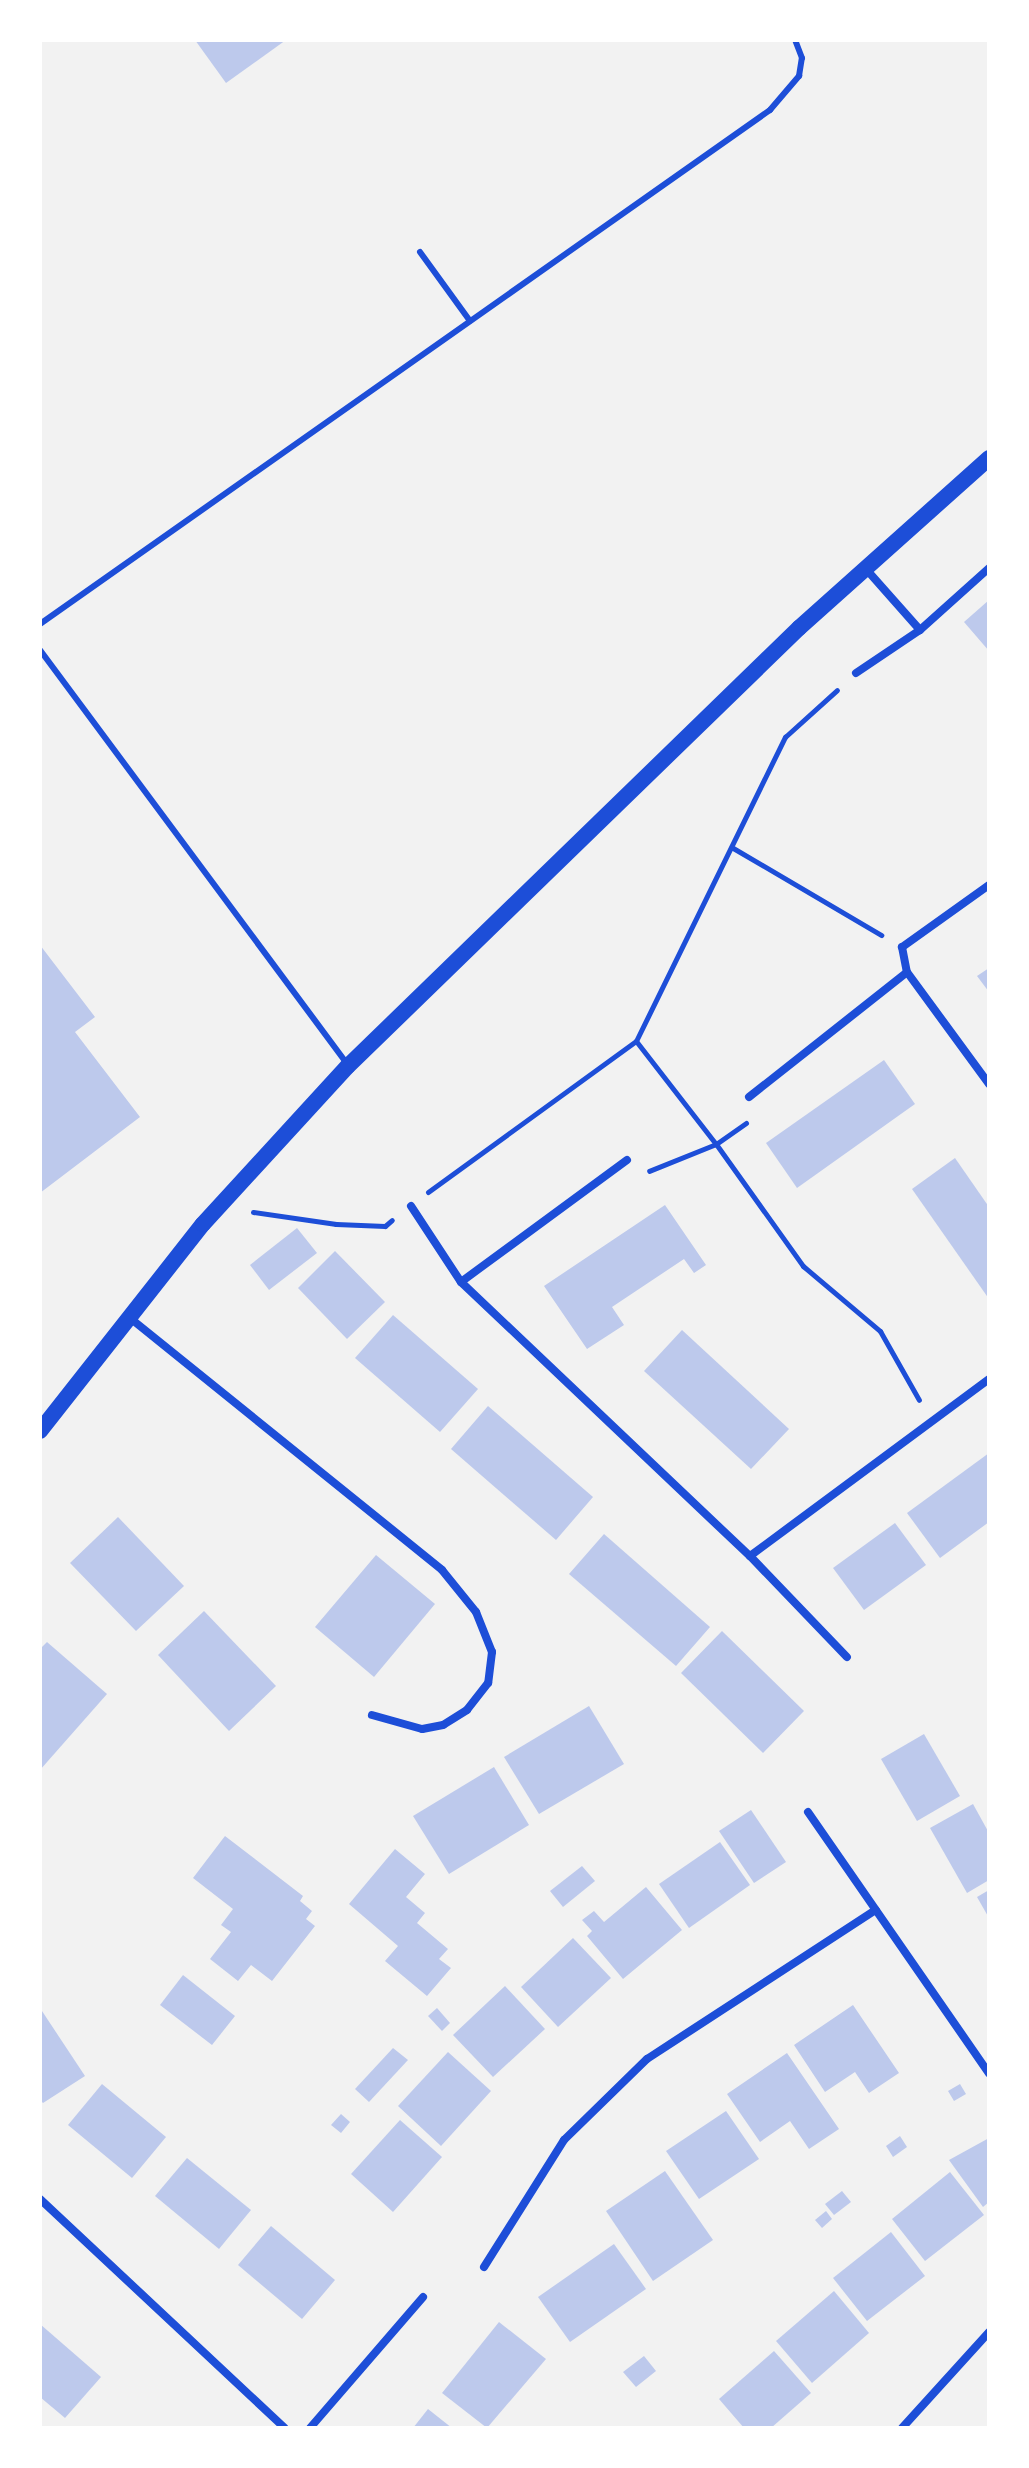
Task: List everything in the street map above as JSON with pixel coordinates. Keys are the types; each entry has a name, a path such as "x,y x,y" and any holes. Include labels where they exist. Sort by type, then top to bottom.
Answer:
{"main road":[{"path":"40,1431 219,1206 348,1066 866,568 989,458"}],"street":[{"path":"866,568 920,630"},
{"path":"856,673 920,630 989,568"},
{"path":"989,885 902,947 907,972 989,1084"},
{"path":"749,1097 907,972"},
{"path":"461,1282 627,1160"},
{"path":"411,1206 461,1282 750,1556 847,1657"},
{"path":"129,1317 442,1570 476,1612 492,1652 488,1683 467,1710 443,1725 422,1729 372,1715"},
{"path":"750,1556 989,1379"},
{"path":"808,1812 989,2073"},
{"path":"484,2267 564,2140 647,2059 876,1910"},
{"path":"40,2199 285,2428"},
{"path":"310,2428 423,2297"},
{"path":"902,2428 989,2332"}],"lane":[{"path":"40,624 770,110 799,76 802,58 795,40"},
{"path":"420,252 470,321"},
{"path":"40,650 348,1066"}],"path":[{"path":"219,1206 295,1219 385,1226 636,1041 785,737 856,673"},
{"path":"733,848 902,947"},
{"path":"636,1041 716,1144 803,1266 880,1331 931,1422"},
{"path":"627,1160 645,1173 716,1144 752,1119 749,1097"}],"building":[{"path":"195,40 286,40 226,83"},
{"path":"989,600 989,651 964,622"},
{"path":"40,945 95,1017 75,1032 140,1117 40,1193"},
{"path":"989,968 989,992 977,976"},
{"path":"884,1060 915,1104 797,1188 766,1143"},
{"path":"955,1158 989,1207 989,1299 912,1189"},
{"path":"665,1205 706,1265 694,1273 684,1259 612,1307 624,1325 587,1349 544,1286"},
{"path":"297,1228 317,1253 269,1290 250,1265"},
{"path":"335,1251 385,1302 347,1339 298,1288"},
{"path":"393,1315 478,1389 440,1432 355,1358"},
{"path":"682,1330 789,1429 751,1469 644,1371"},
{"path":"488,1406 593,1497 556,1540 451,1449"},
{"path":"989,1453 989,1522 940,1558 907,1513"},
{"path":"118,1517 184,1586 136,1631 70,1563"},
{"path":"895,1523 926,1565 864,1610 833,1568"},
{"path":"604,1534 710,1627 676,1666 569,1574"},
{"path":"376,1555 435,1604 374,1677 315,1627"},
{"path":"204,1611 276,1686 229,1731 158,1655"},
{"path":"722,1631 804,1711 763,1753 681,1673"},
{"path":"47,1642 107,1694 40,1770 40,1649"},
{"path":"589,1706 624,1764 539,1814 504,1757"},
{"path":"924,1734 960,1796 917,1821 881,1759"},
{"path":"494,1767 529,1825 449,1874 413,1816"},
{"path":"973,1804 989,1833 989,1880 967,1893 930,1828"},
{"path":"751,1810 786,1862 754,1883 719,1831"},
{"path":"225,1836 303,1896 300,1901 312,1911 306,1919 315,1926 272,1981 251,1965 238,1981 210,1959 231,1932 221,1925 233,1909 193,1878"},
{"path":"720,1842 750,1885 689,1928 659,1884"},
{"path":"395,1849 425,1874 406,1897 425,1913 417,1923 448,1949 439,1959 451,1968 427,1996 385,1961 398,1946 349,1904"},
{"path":"582,1866 595,1881 563,1907 550,1891"},
{"path":"646,1887 682,1930 623,1979 587,1936 592,1931 582,1920 594,1911 604,1922"},
{"path":"989,1890 989,1918 977,1897"},
{"path":"573,1938 611,1978 558,2027 521,1987"},
{"path":"183,1975 235,2016 212,2045 160,2005"},
{"path":"505,1986 545,2029 493,2077 453,2035"},
{"path":"853,2005 899,2073 869,2093 855,2072 825,2092 794,2045"},
{"path":"40,2008 85,2076 43,2103 40,2100"},
{"path":"437,2008 450,2023 442,2031 428,2016"},
{"path":"393,2048 408,2060 369,2102 355,2089"},
{"path":"448,2052 491,2091 441,2146 398,2106"},
{"path":"787,2053 839,2129 809,2149 790,2121 760,2142 727,2094"},
{"path":"102,2084 166,2137 132,2178 68,2125"},
{"path":"960,2084 966,2094 954,2101 948,2091"},
{"path":"726,2111 759,2159 699,2199 666,2151"},
{"path":"341,2114 350,2122 341,2133 331,2125"},
{"path":"400,2120 442,2157 393,2212 351,2174"},
{"path":"900,2136 907,2147 893,2157 886,2146"},
{"path":"989,2138 989,2202 983,2207 949,2160"},
{"path":"187,2158 251,2210 219,2249 155,2196"},
{"path":"665,2171 713,2240 653,2281 606,2211"},
{"path":"950,2172 984,2215 925,2261 892,2219"},
{"path":"842,2191 851,2202 834,2215 825,2204"},
{"path":"826,2211 832,2219 822,2228 815,2220"},
{"path":"271,2226 335,2280 302,2319 238,2265"},
{"path":"891,2232 925,2276 867,2321 833,2278"},
{"path":"614,2244 646,2289 570,2342 538,2297"},
{"path":"834,2291 869,2333 812,2383 776,2341"},
{"path":"499,2322 546,2359 487,2428 442,2393"},
{"path":"40,2324 101,2377 65,2418 40,2397"},
{"path":"774,2351 811,2393 771,2428 744,2428 719,2399"},
{"path":"644,2356 656,2371 636,2387 623,2372"},
{"path":"428,2409 452,2428 413,2428"}]}
